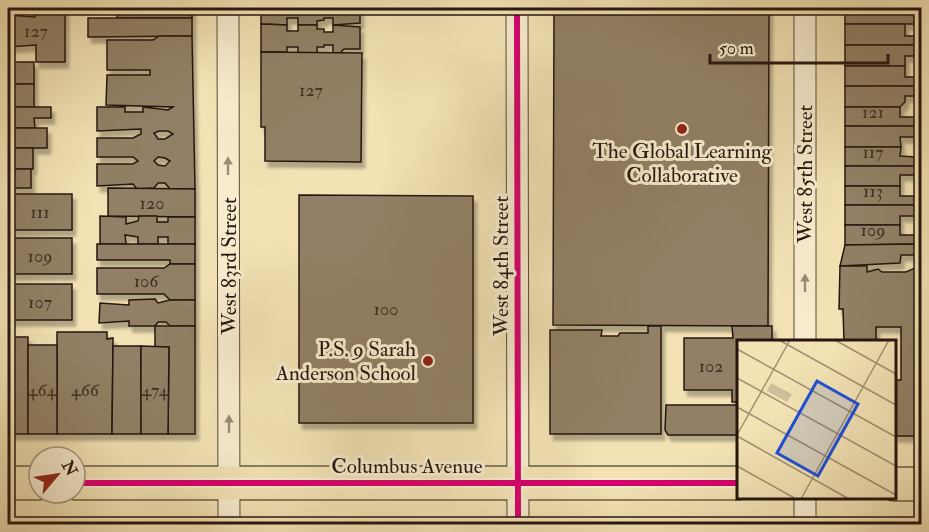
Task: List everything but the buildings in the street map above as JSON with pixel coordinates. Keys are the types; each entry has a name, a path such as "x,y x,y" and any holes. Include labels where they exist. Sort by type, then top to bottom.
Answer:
{"main road":[{"path":"8,483 27,483"},
{"name":"Columbus Avenue","path":"87,483 737,483"},
{"path":"896,483 921,484"}],"street":[{"name":"West 83rd Street","path":"228,8 229,525"},
{"name":"West 84th Street","path":"517,8 518,525"},
{"name":"West 85th Street","path":"805,8 805,340"},
{"path":"805,499 805,525"}],"cycle path":[{"path":"517,8 518,524"},
{"path":"87,483 737,483"}],"place":[{"name":"The Global Learning Collaborative","path":"682,129"},
{"name":"P.S. 9 Sarah Anderson School","path":"428,361"}]}
